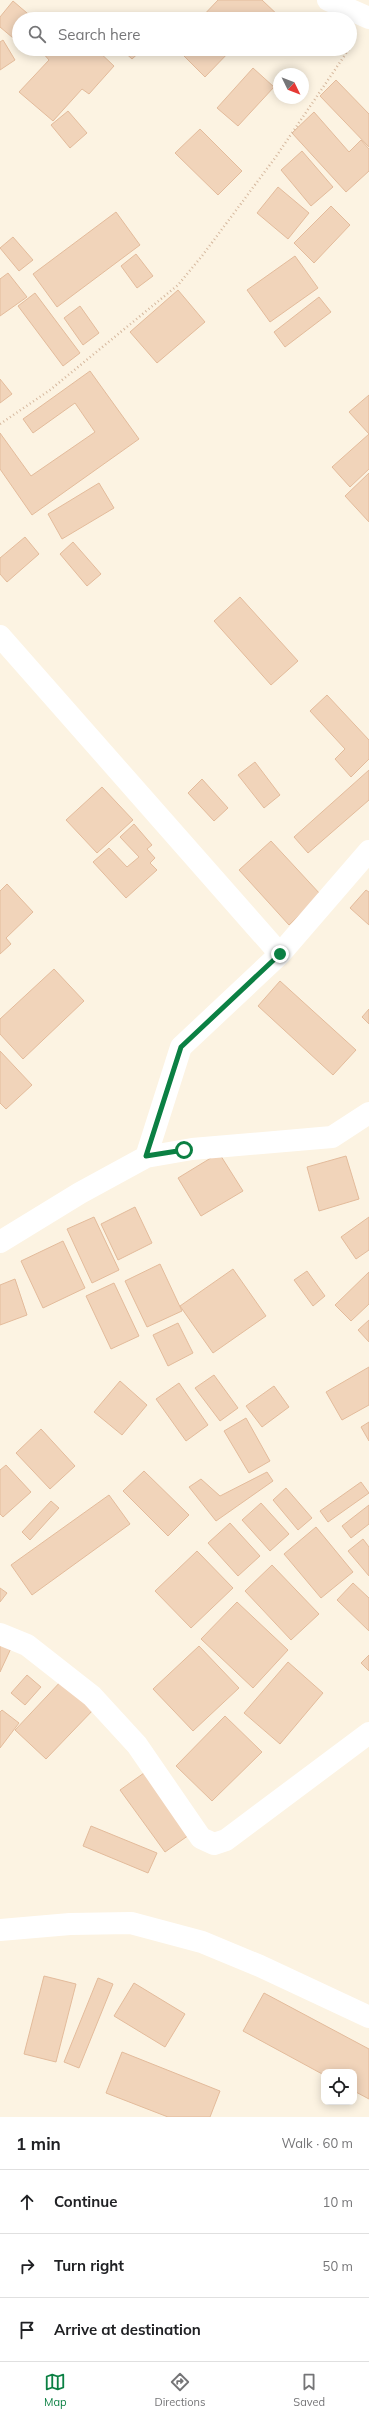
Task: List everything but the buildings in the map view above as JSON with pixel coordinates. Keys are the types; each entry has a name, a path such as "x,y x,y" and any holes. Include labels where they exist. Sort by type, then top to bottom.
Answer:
{"street":[{"path":"328,0 355,12"},
{"path":"357,13 369,18"},
{"path":"0,636 280,954"},
{"path":"146,1156 181,1047 280,954 369,851"},
{"path":"0,1242 146,1156 192,1149 332,1137 369,1113"},
{"path":"0,1634 27,1645 92,1696 137,1745 201,1838 214,1844 226,1840 369,1733"},
{"path":"0,1930 70,1924 132,1923 202,1942 260,1966 369,2017"}],"path":[{"path":"0,424 50,390 178,285 202,256 275,158 345,56"}],"route":[{"path":"184,1150 146,1156 181,1047 280,954"}]}
